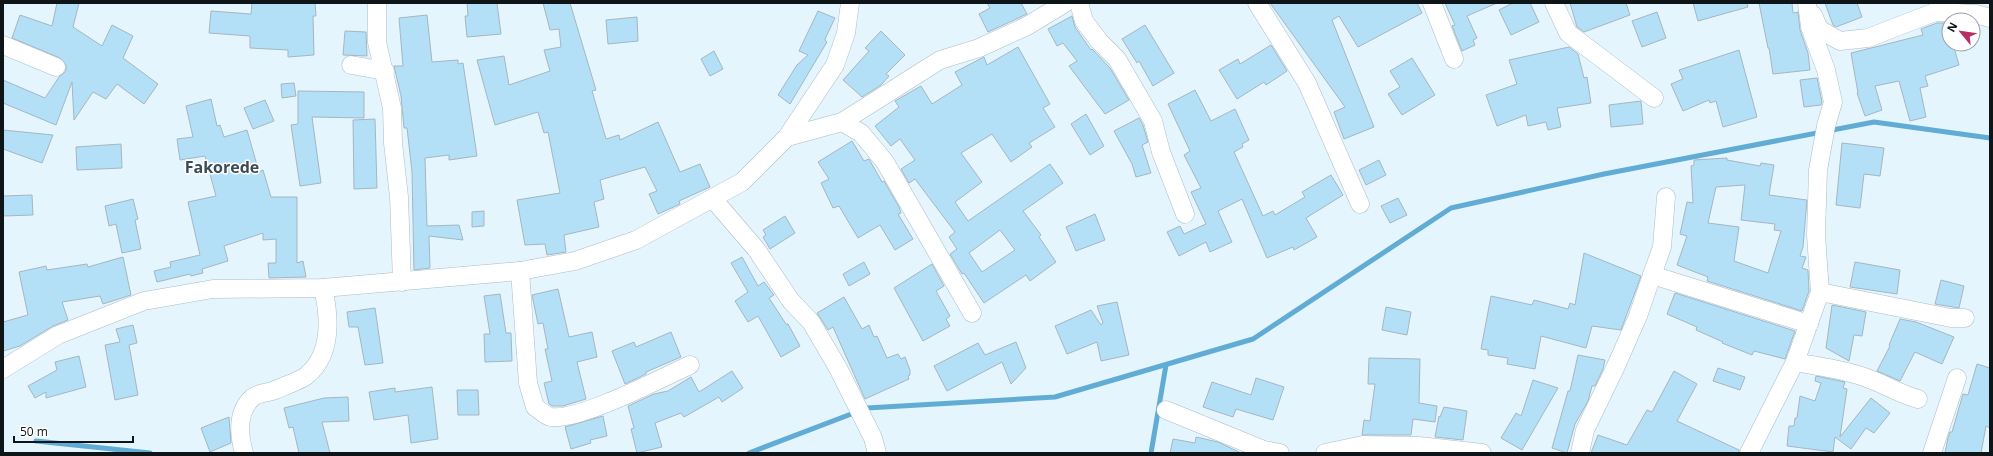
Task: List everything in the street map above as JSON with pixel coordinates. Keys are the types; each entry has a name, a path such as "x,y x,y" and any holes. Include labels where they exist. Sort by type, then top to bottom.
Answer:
{"street":[{"path":"378,3 377,42 385,71 392,108 393,142 399,197 402,282"},
{"path":"3,369 58,335 144,301 213,289 323,288 520,271 575,260 636,240 742,182 787,136 835,65 846,33 850,3"},
{"path":"787,136 842,122 940,60 979,48 1027,26 1065,3"},
{"path":"1079,3 1084,21 1099,41 1117,59 1153,121 1161,152 1185,214"},
{"path":"1257,3 1307,83 1360,204"},
{"path":"1432,3 1454,59"},
{"path":"1554,3 1568,33 1654,98"},
{"path":"1808,3 1819,29 1840,41 1868,38 1935,12 1976,14 1990,18"},
{"path":"1749,453 1795,362 1810,324 1820,292 1816,235 1818,170 1825,131 1833,102 1826,70 1810,27 1808,3"},
{"path":"3,45 56,67"},
{"path":"351,65 385,71"},
{"path":"842,122 861,133 885,162 972,313"},
{"path":"1580,453 1585,430 1638,316 1662,247 1666,197"},
{"path":"713,199 756,249 790,301 811,322 849,389 874,438 877,453"},
{"path":"520,271 528,383 535,407 549,417 562,417 586,411 690,364"},
{"path":"1652,275 1810,324"},
{"path":"244,453 240,426 244,410 253,397 273,391 305,377 321,358 328,330 328,308 323,288"},
{"path":"1820,292 1951,318 1965,318"},
{"path":"1795,362 1850,372 1872,380 1898,393 1918,399"},
{"path":"1932,453 1957,378"},
{"path":"1166,410 1269,452"},
{"path":"1325,453 1363,445 1419,446 1482,453"}],"building":[{"path":"57,3 79,3 73,27 102,46 112,25 133,36 123,58 158,84 144,104 117,84 106,99 93,92 74,120 72,82 56,125 3,103 3,80 45,98 59,77 66,71 66,65 60,58 12,38 20,15 52,26"},
{"path":"252,3 315,3 316,16 313,16 314,55 288,57 288,50 250,48 250,36 209,33 211,11 251,14"},
{"path":"467,3 497,3 501,34 467,37 465,16 468,16"},
{"path":"543,3 570,3 596,90 592,91 606,139 619,135 620,140 658,122 680,172 700,164 710,187 679,201 680,204 658,214 649,194 657,191 645,167 600,180 604,199 594,202 599,227 564,235 566,252 547,255 545,244 525,245 517,200 560,193 548,132 544,133 538,112 495,125 477,60 504,56 509,85 550,71 544,50 561,47 559,29 550,30"},
{"path":"987,3 1021,3 1027,14 988,32 979,14 990,8"},
{"path":"1270,3 1417,3 1422,13 1358,47 1339,16 1332,20 1374,127 1344,139 1334,112 1345,107"},
{"path":"1445,3 1497,3 1467,16 1477,38 1473,40 1475,45 1462,51 1452,26 1455,25"},
{"path":"1513,3 1530,3 1539,22 1511,35 1499,10"},
{"path":"1570,3 1626,3 1630,15 1584,32 1577,27"},
{"path":"1693,3 1747,3 1748,7 1698,21"},
{"path":"1759,3 1792,3 1793,13 1798,12 1800,30 1808,53 1810,70 1773,74"},
{"path":"1825,3 1857,3 1862,17 1836,27 1833,25"},
{"path":"818,11 835,18 825,40 827,42 790,104 778,95 797,65 808,55 799,51"},
{"path":"1657,12 1666,38 1642,47 1632,21"},
{"path":"427,15 432,62 458,60 458,64 463,63 477,156 449,160 449,155 425,158 427,226 459,225 463,240 429,236 430,268 414,270 412,172 407,128 404,128 401,96 394,66 403,66 399,18"},
{"path":"1072,16 1075,27 1091,50 1092,49 1110,68 1129,100 1105,114 1069,66 1077,61 1063,43 1057,46 1048,29"},
{"path":"637,17 638,41 608,44 606,20"},
{"path":"1941,23 1941,52 1955,52 1959,65 1925,76 1928,86 1920,88 1926,117 1910,121 1899,81 1875,86 1882,110 1865,116 1857,93 1851,53 1923,35 1921,29"},
{"path":"1145,25 1174,73 1153,86 1139,61 1137,63 1122,39"},
{"path":"345,31 366,32 367,56 343,55"},
{"path":"881,31 905,55 886,74 889,76 881,85 862,97 843,80 869,51 865,48"},
{"path":"1271,45 1287,71 1266,85 1264,82 1237,99 1219,70 1238,59 1240,64"},
{"path":"1018,47 1050,104 1043,108 1055,127 1029,143 1032,147 1011,162 992,134 961,153 982,182 955,202 968,221 1050,164 1063,183 1023,211 1041,235 1039,237 1056,262 1030,281 1026,275 984,303 964,273 962,274 950,254 957,249 949,237 955,232 915,179 909,183 901,169 915,160 900,139 891,146 875,126 899,107 895,101 921,86 932,104 962,85 955,72 984,57 987,65","holes":["1000,230 1015,250 982,272 969,253"]},
{"path":"1569,47 1578,54 1584,78 1587,77 1591,103 1557,108 1561,127 1548,130 1546,122 1528,126 1526,115 1497,126 1486,95 1517,84 1509,60"},
{"path":"1739,50 1757,117 1723,127 1716,101 1710,103 1709,100 1683,111 1671,84 1683,79 1679,70"},
{"path":"714,51 723,69 710,76 701,59"},
{"path":"1412,58 1435,95 1402,115 1388,94 1400,87 1390,71"},
{"path":"1817,78 1822,102 1821,105 1804,107 1800,80"},
{"path":"294,83 296,96 282,98 281,84"},
{"path":"1195,90 1211,121 1235,109 1249,140 1242,144 1243,147 1234,152 1263,216 1273,211 1275,215 1305,197 1302,192 1331,175 1343,195 1306,218 1317,237 1294,250 1293,247 1267,258 1242,199 1218,211 1232,242 1210,252 1206,242 1179,256 1167,232 1180,226 1184,234 1206,224 1191,192 1201,188 1184,155 1190,151 1168,104"},
{"path":"298,91 364,92 364,118 312,117 321,183 300,186 291,125 298,124"},
{"path":"211,99 217,126 220,125 224,137 247,130 259,172 263,170 271,197 297,197 297,263 303,261 306,277 269,278 268,263 276,263 276,239 263,240 263,233 224,246 228,261 202,269 203,273 191,276 190,274 157,282 154,271 171,267 170,262 200,255 188,202 216,196 205,156 180,160 177,139 193,137 186,106"},
{"path":"265,100 274,121 253,129 244,108"},
{"path":"1641,101 1643,124 1611,127 1609,105"},
{"path":"1086,114 1104,146 1090,155 1071,124"},
{"path":"1139,118 1143,125 1148,142 1142,145 1151,173 1136,177 1132,164 1114,131"},
{"path":"375,119 377,188 354,189 353,120"},
{"path":"3,130 53,135 42,163 3,149"},
{"path":"852,141 864,161 869,159 882,182 884,181 899,207 901,213 898,214 913,239 895,250 880,225 858,238 839,206 833,208 821,183 829,179 818,162"},
{"path":"1842,143 1884,148 1880,176 1864,174 1860,208 1836,205"},
{"path":"121,144 122,168 77,170 76,147"},
{"path":"1727,158 1727,160 1760,166 1761,163 1774,165 1769,195 1807,200 1803,247 1800,256 1806,257 1802,268 1808,270 1809,291 1802,311 1707,281 1708,277 1677,265 1687,236 1680,234 1687,202 1693,203 1691,166 1694,165 1694,160","holes":["1745,185 1741,220 1775,224 1774,230 1781,231 1768,273 1734,261 1739,227 1708,223 1716,187"]},
{"path":"1379,160 1386,175 1366,185 1359,170"},
{"path":"32,195 33,215 3,216 3,196"},
{"path":"1398,198 1407,215 1390,223 1381,206"},
{"path":"133,199 138,219 135,220 141,249 122,253 116,224 109,226 105,206"},
{"path":"484,211 484,226 472,227 472,212"},
{"path":"1095,214 1105,240 1076,251 1066,227"},
{"path":"785,216 795,233 770,249 763,237 766,235 763,230"},
{"path":"1584,253 1641,276 1621,330 1592,326 1586,348 1541,336 1535,369 1507,364 1508,358 1488,355 1488,350 1481,349 1491,296 1532,305 1534,300 1568,309 1570,303 1575,305"},
{"path":"123,257 131,295 103,304 100,296 62,302 68,320 53,326 20,346 3,351 3,322 28,315 19,272 46,266 47,270 87,264 88,267"},
{"path":"742,257 758,286 764,282 774,295 769,298 786,324 788,324 800,346 781,357 758,316 748,322 735,301 748,292 731,263"},
{"path":"864,262 870,274 849,286 843,274"},
{"path":"1855,262 1900,270 1897,294 1850,287"},
{"path":"932,264 944,286 936,291 950,316 946,319 950,326 923,341 894,288"},
{"path":"1941,280 1964,286 1959,308 1935,304"},
{"path":"558,289 569,337 592,332 597,357 577,362 586,399 563,406 552,406 549,404 544,383 552,381 545,349 548,349 543,323 538,324 532,295"},
{"path":"1675,293 1795,331 1785,359 1754,351 1752,355 1722,343 1723,342 1696,330 1697,327 1667,314"},
{"path":"500,294 506,333 511,333 512,361 485,362 484,334 490,334 484,296"},
{"path":"844,297 862,329 869,325 874,337 877,336 887,358 898,354 901,359 905,357 910,370 910,375 908,376 909,379 865,399 833,327 828,330 817,313"},
{"path":"1117,302 1129,355 1101,361 1097,342 1067,354 1055,326 1091,310 1101,325 1103,323 1097,306"},
{"path":"1832,305 1866,312 1862,336 1854,335 1849,361 1826,348"},
{"path":"1386,307 1411,312 1407,335 1382,330"},
{"path":"375,308 383,363 365,365 358,327 349,327 347,312"},
{"path":"1900,319 1916,322 1954,337 1942,364 1915,352 1900,381 1877,371 1890,346 1889,345"},
{"path":"133,325 137,343 129,345 138,395 115,400 105,345 120,342 116,329"},
{"path":"671,332 681,357 646,372 646,374 625,384 612,351 634,342 636,347"},
{"path":"1016,342 1026,368 1011,384 1002,362 947,391 934,366 978,343 985,355"},
{"path":"1578,355 1605,360 1603,369 1595,386 1592,386 1588,401 1575,424 1567,453 1552,448 1568,391 1570,391"},
{"path":"79,356 86,387 46,398 46,392 35,398 28,386 57,370 55,362"},
{"path":"1369,358 1420,359 1419,403 1437,406 1435,422 1413,419 1411,435 1362,435 1364,420 1370,421 1375,384 1368,384"},
{"path":"1977,364 1990,368 1990,428 1986,426 1981,453 1945,453 1948,438 1950,432 1952,432 1963,394 1968,395"},
{"path":"1718,368 1745,377 1740,390 1713,381"},
{"path":"732,371 743,388 722,402 719,397 684,417 681,413 655,423 662,447 637,453 631,429 634,428 628,406 654,394 668,391 691,377 699,392"},
{"path":"1674,371 1697,384 1677,421 1739,450 1739,453 1591,453 1598,435 1627,445 1647,410 1652,412"},
{"path":"1816,376 1845,382 1843,388 1847,389 1840,437 1871,398 1890,413 1874,433 1866,428 1851,449 1835,437 1833,452 1787,446 1789,426 1794,426 1795,418 1797,418 1800,396 1815,401 1821,383 1815,381"},
{"path":"1256,378 1284,387 1273,420 1236,409 1233,417 1203,407 1212,382 1251,395"},
{"path":"1533,380 1558,388 1522,450 1501,438 1516,413 1521,416"},
{"path":"432,387 438,439 411,443 408,415 374,420 369,392 395,388 395,392"},
{"path":"457,390 478,390 479,415 458,415"},
{"path":"348,397 349,421 322,422 330,453 299,453 293,427 289,428 284,408 324,398"},
{"path":"1444,407 1467,411 1463,440 1435,437 1439,416 1440,417"},
{"path":"603,416 607,436 590,440 591,443 571,449 565,427"},
{"path":"229,417 231,443 210,452 201,428"},
{"path":"1196,437 1218,442 1241,453 1170,453 1173,439 1195,443"}],"waterway":[{"path":"749,453 867,408 1055,397 1253,339 1451,208 1604,174 1874,122 1990,138"},
{"path":"1151,453 1166,365"},
{"path":"36,441 150,453"}],"district":[{"name":"Fakorede","path":"222,167"}]}
